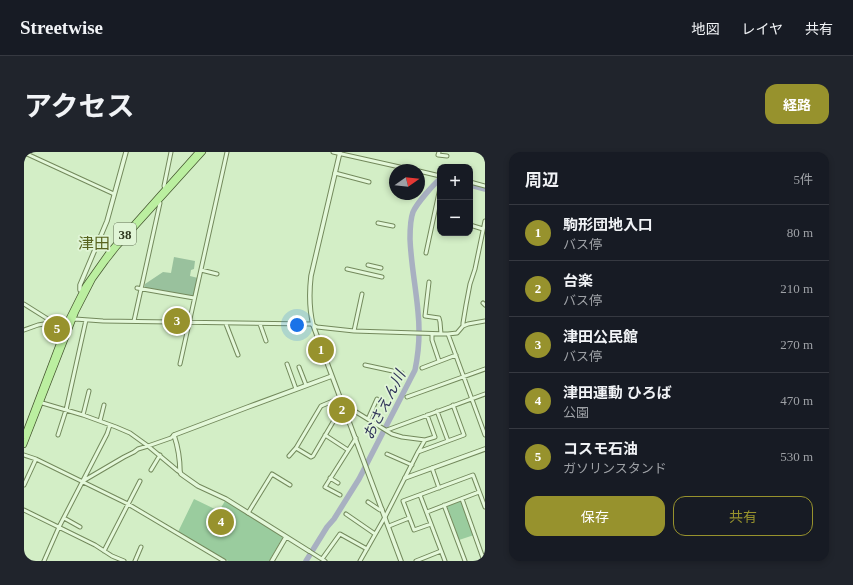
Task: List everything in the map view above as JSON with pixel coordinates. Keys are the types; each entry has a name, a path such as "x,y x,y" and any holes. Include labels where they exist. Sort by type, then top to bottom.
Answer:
{"main road":[{"name":"38","path":"24,445 70,320 82,292 90,278 109,252 198,152"},
{"name":"38","path":"70,320 93,279 106,261 203,152"},
{"name":"38","path":"24,436 39,402"}],"street":[{"path":"82,292 80,290 80,285 106,221 126,152"},
{"path":"164,190 171,152"},
{"path":"180,364 227,152"},
{"path":"333,152 389,164"},
{"path":"439,152 438,155 447,156"},
{"path":"339,153 309,290 310,310 313,325 401,561"},
{"path":"27,154 114,194"},
{"path":"425,172 437,175"},
{"path":"335,173 369,182"},
{"path":"473,183 485,186"},
{"path":"426,253 437,200"},
{"path":"134,321 160,203 159,201"},
{"path":"24,330 38,325 70,320 86,320 313,325 317,327 354,331 432,334 458,333 463,326 470,284 475,269 485,221"},
{"path":"378,223 393,226"},
{"path":"473,226 484,229"},
{"path":"368,265 381,268"},
{"path":"347,269 382,277"},
{"path":"201,270 217,274"},
{"path":"84,276 90,278"},
{"path":"429,282 425,316 439,318 441,334"},
{"path":"137,288 194,298"},
{"path":"354,331 362,294"},
{"path":"24,304 52,323"},
{"path":"58,435 66,410 86,320"},
{"path":"463,326 485,321"},
{"path":"226,324 238,354"},
{"path":"260,324 266,342"},
{"path":"432,334 432,340 439,361"},
{"path":"448,334 485,435"},
{"path":"422,368 456,355"},
{"path":"287,364 296,389"},
{"path":"365,365 402,373"},
{"path":"299,368 306,385"},
{"path":"407,397 485,369"},
{"path":"83,482 138,449 171,438 174,435 332,376"},
{"path":"83,415 89,391"},
{"path":"387,430 485,394"},
{"path":"289,456 296,448 321,406 340,398"},
{"path":"368,419 377,399"},
{"path":"39,402 83,415 130,433 160,455 193,483 226,499 324,560 340,534 367,549"},
{"path":"100,421 104,405"},
{"path":"418,452 464,435 453,405"},
{"path":"344,406 392,434 425,440 435,437 427,415"},
{"path":"296,448 311,457 313,456 344,406"},
{"path":"438,411 448,441"},
{"path":"44,561 59,527 107,434 110,425"},
{"path":"174,435 178,445 180,472"},
{"path":"325,435 348,450"},
{"path":"340,495 325,487 356,438"},
{"path":"360,561 385,517 425,440"},
{"path":"405,478 485,449"},
{"path":"387,454 412,465"},
{"path":"151,470 160,455"},
{"path":"24,456 36,459 128,504 224,561"},
{"path":"24,485 36,459"},
{"path":"432,468 439,488"},
{"path":"248,513 272,474 290,485"},
{"path":"431,524 414,530 403,501 473,475 485,507"},
{"path":"330,478 338,483"},
{"path":"104,551 140,481"},
{"path":"426,512 479,492"},
{"path":"420,495 445,561"},
{"path":"462,499 484,561"},
{"path":"368,502 382,510"},
{"path":"444,505 465,561"},
{"path":"24,510 95,545 114,559 124,561"},
{"path":"346,514 375,534"},
{"path":"64,518 80,526"},
{"path":"389,526 409,518"},
{"path":"272,561 286,537"},
{"path":"135,561 141,547"},
{"path":"416,561 425,559 441,551"}],"green space":[{"path":"174,257 195,261 194,269 191,270 190,276 198,278 195,297 144,288 145,284 163,272 171,273"},
{"path":"194,499 219,511 225,501 283,537 269,561 228,561 178,532"},
{"path":"461,501 474,535 459,540 447,506"}],"waterway":[{"name":"おさえん川","path":"306,561 359,479 415,370 419,326 412,267 410,236 411,222 413,212 418,204 437,182"},
{"name":"おさえん川","path":"473,186 485,189"}],"place":[{"name":"津田公民館","path":"177,321"},
{"name":"コスモ石油","path":"57,329"},
{"name":"駒形団地入口","path":"321,350"},
{"name":"台楽","path":"342,410"},
{"name":"津田運動 ひろば","path":"221,522"}],"district":[{"name":"津田","path":"94,243"}]}
